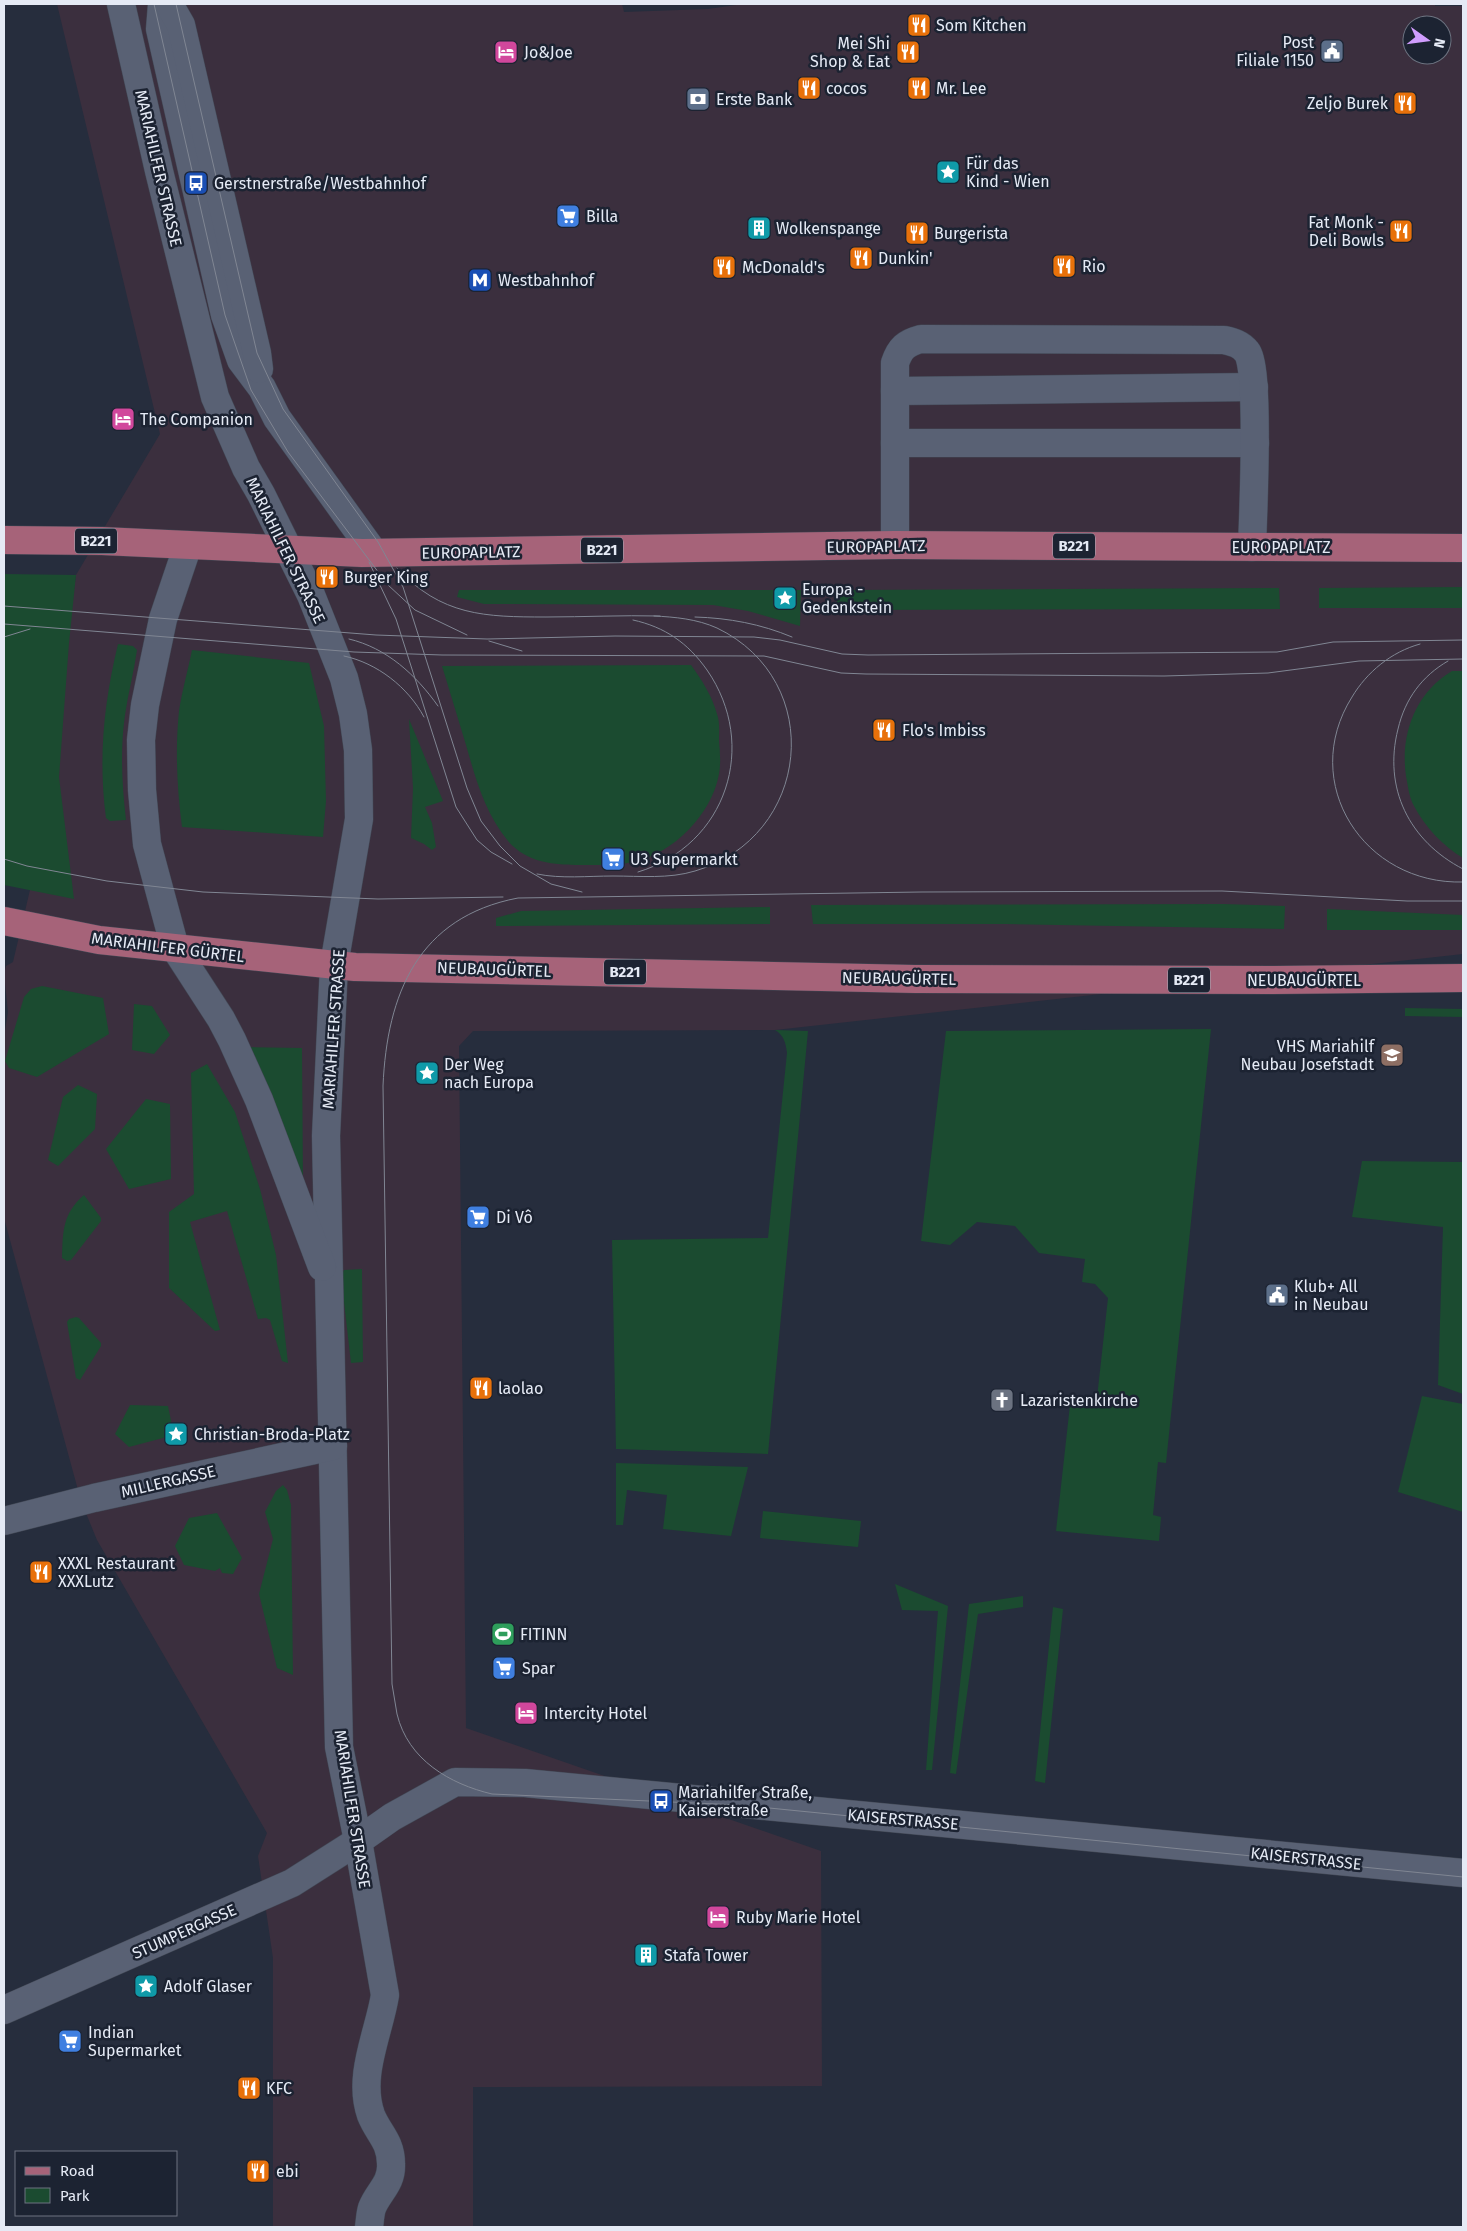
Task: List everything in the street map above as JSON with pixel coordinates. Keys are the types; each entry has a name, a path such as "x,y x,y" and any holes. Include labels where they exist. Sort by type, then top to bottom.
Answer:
{"main road":[{"name":"B221","path":"4,540 102,541 289,549"},
{"name":"EUROPAPLATZ","path":"289,549 374,553 895,545 1463,548"},
{"name":"MARIAHILFER GÜRTEL","path":"4,921 99,940 334,965"},
{"name":"NEUBAUGÜRTEL","path":"334,965 915,979 1274,980 1463,978"}],"street":[{"name":"MARIAHILFER STRASSE","path":"121,4 159,171 215,397 246,468 311,595 344,678 353,714 358,750 359,819 334,965 326,1136 339,1747 358,1841 385,1995 369,2063 366,2085 371,2115 388,2142 391,2164 387,2186 372,2208 369,2227"},
{"name":"MARIAHILFER STRASSE","path":"162,4 160,29 226,315 241,360 262,388"},
{"path":"170,4 181,25 257,353 262,388 277,418 374,553"},
{"path":"895,545 895,363 900,350 909,342 921,339 1224,340 1238,344 1248,352 1253,366 1255,443 1252,546"},
{"path":"895,391 1254,386"},
{"path":"895,443 1255,443"},
{"name":"MARIAHILFER STRASSE","path":"188,545 160,628 145,705 141,740 144,824 175,948 221,1019 259,1100 330,1287"},
{"name":"MILLERGASSE","path":"4,1521 132,1489 333,1446"},
{"name":"KAISERSTRASSE","path":"358,1841 399,1813 455,1782 525,1783 1463,1873"},
{"name":"STUMPERGASSE","path":"4,2010 292,1883 358,1841"}],"shaded area":[{"path":"57,4 622,4 624,12 708,9 743,4 1435,4 1435,6 1463,6 1463,954 775,1030 473,1031 459,1046 466,1728 821,1851 822,2086 473,2087 473,2227 273,2227 273,1958 258,1856 267,1833 97,1540 81,1501 4,1218 4,1036 8,1012 4,974 6,966 13,962 34,873 76,575 160,434"}],"green space":[{"path":"4,574 76,575 59,777 74,899 4,885"},
{"path":"1463,587 1463,608 1319,608 1319,588"},
{"path":"1279,588 1280,609 837,610 837,590"},
{"path":"459,590 801,590 800,626 748,611 713,605 484,604 457,597"},
{"path":"118,644 133,646 137,650 126,707 122,741 126,820 110,821 106,818 103,752 109,687"},
{"path":"192,650 309,663 324,726 326,801 323,837 182,827 177,769 177,740 180,703"},
{"path":"691,665 703,682 718,717 720,762 715,789 708,804 688,830 662,851 648,858 614,865 571,865 542,861 524,854 508,841 493,819 482,796 442,666"},
{"path":"1452,671 1463,671 1463,858 1442,842 1418,814 1410,795 1405,761 1405,745 1413,716 1428,691"},
{"path":"409,719 443,801 425,807 432,823 436,847 432,850 411,838 413,788"},
{"path":"1223,904 1285,906 1284,929 1007,924 813,924 811,905"},
{"path":"770,907 770,924 496,926 496,918 521,911"},
{"path":"1327,909 1463,915 1463,930 1327,930"},
{"path":"42,986 103,998 109,1034 37,1077 9,1068 5,1061 24,997 31,989"},
{"path":"134,1004 152,1006 170,1035 154,1054 132,1050"},
{"path":"1405,1008 1463,1009 1463,1017 1405,1016"},
{"path":"1211,1029 1166,1463 1158,1462 1153,1515 1161,1517 1159,1541 1056,1531 1070,1405 1096,1407 1108,1298 1095,1284 1082,1282 1085,1259 1039,1253 1015,1226 977,1222 950,1245 921,1241 946,1031"},
{"path":"775,1030 808,1031 768,1454 616,1449 612,1240 768,1238 787,1053 782,1037"},
{"path":"247,1047 302,1048 303,1184"},
{"path":"207,1064 235,1112 260,1189 276,1255 288,1363 282,1361 270,1320 266,1318 258,1319 227,1211 190,1222 220,1330 215,1331 169,1288 169,1212 194,1194 191,1073"},
{"path":"78,1085 97,1094 95,1129 58,1166 48,1160 63,1097"},
{"path":"146,1099 170,1104 171,1179 129,1189 106,1149"},
{"path":"1362,1161 1463,1162 1463,1394 1438,1385 1443,1227 1352,1217"},
{"path":"84,1195 101,1218 101,1221 71,1260 67,1261 62,1258 65,1224 71,1209"},
{"path":"362,1269 363,1362 351,1363 341,1276 344,1270"},
{"path":"76,1317 101,1343 80,1380 76,1378 67,1322 69,1319"},
{"path":"1422,1396 1463,1404 1463,1512 1398,1492"},
{"path":"130,1405 168,1406 174,1435 129,1447 115,1434"},
{"path":"616,1463 748,1467 731,1536 663,1529 667,1495 627,1490 623,1525 616,1525"},
{"path":"283,1485 287,1490 291,1505 293,1675 277,1668 259,1594 273,1539 265,1512 276,1491"},
{"path":"763,1511 861,1521 858,1547 760,1538"},
{"path":"217,1513 242,1558 233,1574 222,1573 220,1568 215,1571 184,1565 175,1546 189,1518"},
{"path":"895,1584 948,1606 932,1770 926,1770 938,1611 902,1610"},
{"path":"1023,1596 1023,1607 978,1614 956,1774 950,1773 969,1604"},
{"path":"1053,1607 1063,1609 1045,1783 1035,1781"}],"tram line":[{"path":"154,4 225,315 251,390 288,452 388,585 415,610 467,635"},
{"path":"176,4 257,353 283,409 378,542 403,587 467,788 481,821 500,846 520,866 551,884 582,892"},
{"path":"369,562 396,619 456,807 477,840 491,852 512,864"},
{"path":"397,568 430,596 447,605 484,614 524,617 660,616"},
{"path":"4,606 376,635 487,639 615,636 754,637 780,640 842,654 868,655 1277,652 1333,642 1463,640"},
{"path":"537,874 565,877 654,876 685,874 695,871 734,853 763,826 782,793 791,757 789,719 776,684 752,652 717,628 694,621 654,616"},
{"path":"695,617 745,622 792,637"},
{"path":"633,620 665,632 684,644 700,660 723,699 731,729 731,760 725,789 713,816 694,840 669,859 638,872"},
{"path":"4,624 354,652 442,655 764,656 841,673 866,674 1164,676 1268,673 1359,661 1463,659"},
{"path":"4,637 30,629"},
{"path":"349,639 376,649 400,664 438,706"},
{"path":"489,641 522,651"},
{"path":"1420,644 1399,652 1372,671 1352,697 1337,730 1333,763 1337,794 1350,823 1370,847 1396,866 1428,878 1463,882"},
{"path":"344,656 356,659 380,670 400,686 424,717"},
{"path":"1448,661 1423,681 1405,708 1398,729 1394,751 1394,772 1398,792 1405,811 1415,828 1428,844 1463,869"},
{"path":"4,859 27,866 107,881 203,892 378,899 503,897"},
{"path":"1463,901 1407,901 1222,891 921,892 518,898 484,908 455,922 432,942 414,965 401,991 392,1020 386,1052 383,1086 392,1684 397,1714 403,1730 421,1757 433,1768 461,1784 492,1794 739,1805 1463,1877"}],"place":[{"name":"Som Kitchen","path":"919,25"},
{"name":"Post Filiale 1150","path":"1332,51"},
{"name":"Jo&Joe","path":"506,52"},
{"name":"Mei Shi Shop & Eat","path":"908,52"},
{"name":"cocos","path":"809,88"},
{"name":"Mr. Lee","path":"919,88"},
{"name":"Erste Bank","path":"698,99"},
{"name":"Zeljo Burek","path":"1405,103"},
{"name":"Für das Kind - Wien","path":"948,172"},
{"name":"Gerstnerstraße/Westbahnhof","path":"196,183"},
{"name":"Billa","path":"568,216"},
{"name":"Wolkenspange","path":"759,228"},
{"name":"Fat Monk - Deli Bowls","path":"1401,231"},
{"name":"Burgerista","path":"917,233"},
{"name":"Dunkin'","path":"861,258"},
{"name":"Rio","path":"1064,266"},
{"name":"McDonald's","path":"724,267"},
{"name":"Westbahnhof","path":"480,280"},
{"name":"The Companion","path":"123,419"},
{"name":"Burger King","path":"327,577"},
{"name":"Europa - Gedenkstein","path":"785,598"},
{"name":"Flo's Imbiss","path":"884,730"},
{"name":"U3 Supermarkt","path":"613,859"},
{"name":"VHS Mariahilf Neubau Josefstadt","path":"1392,1055"},
{"name":"Der Weg nach Europa","path":"427,1073"},
{"name":"Di Vô","path":"478,1217"},
{"name":"Klub+ All in Neubau","path":"1277,1295"},
{"name":"laolao","path":"481,1388"},
{"name":"Lazaristenkirche","path":"1002,1400"},
{"name":"Christian-Broda-Platz","path":"176,1434"},
{"name":"XXXL Restaurant XXXLutz","path":"41,1572"},
{"name":"FITINN","path":"503,1634"},
{"name":"Spar","path":"504,1668"},
{"name":"Intercity Hotel","path":"526,1713"},
{"name":"Mariahilfer Straße, Kaiserstraße","path":"661,1801"},
{"name":"Ruby Marie Hotel","path":"718,1917"},
{"name":"Stafa Tower","path":"646,1955"},
{"name":"Adolf Glaser","path":"146,1986"},
{"name":"Indian Supermarket","path":"70,2041"},
{"name":"KFC","path":"249,2088"},
{"name":"ebi","path":"258,2171"}]}
